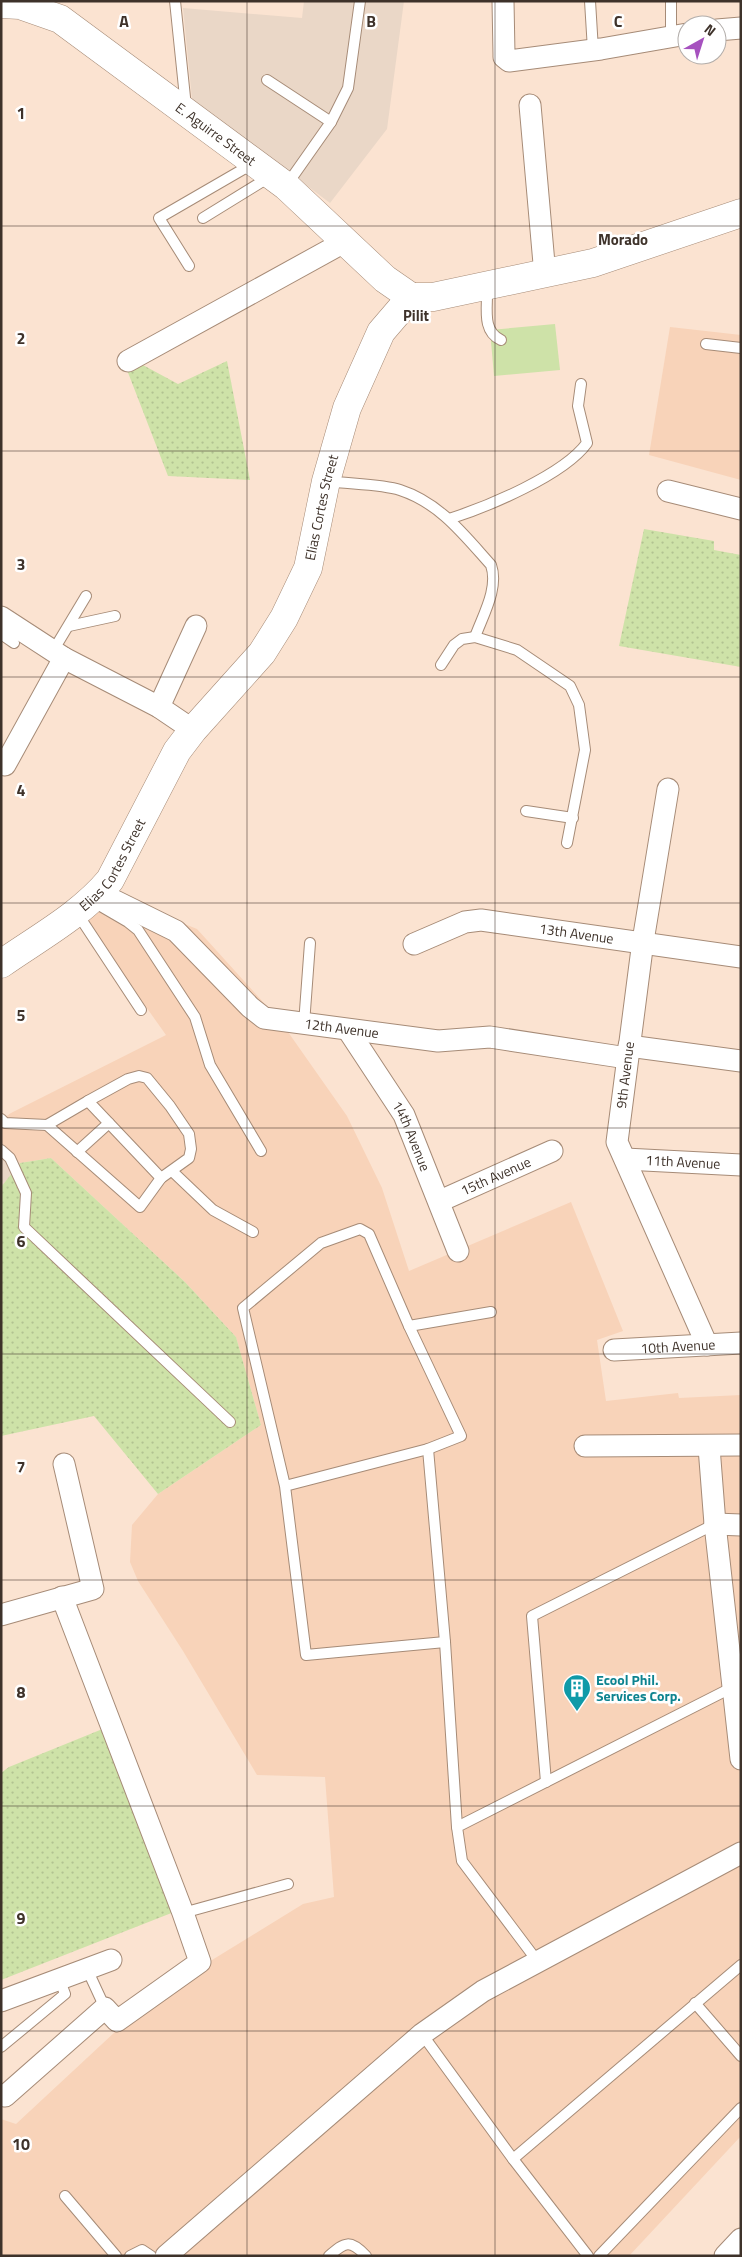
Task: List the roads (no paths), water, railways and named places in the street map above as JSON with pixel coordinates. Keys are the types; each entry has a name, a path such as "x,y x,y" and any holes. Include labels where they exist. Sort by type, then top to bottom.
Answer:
{"street":[{"path":"504,1 504,54 506,60 593,50 677,35"},
{"name":"E. Aguirre Street","path":"14,3 60,19 186,111 271,175 346,241 385,280 411,297"},
{"path":"727,29 741,28"},
{"path":"530,104 545,275"},
{"path":"411,297 433,297 487,287 594,263 741,213"},
{"path":"128,361 346,241"},
{"name":"Elias Cortes Street","path":"1,964 89,902 110,880 160,780 193,730 262,653 284,618 308,568 326,481 347,408 381,332 411,297"},
{"path":"668,491 741,509"},
{"path":"1,617 58,654 159,707 193,730"},
{"path":"159,707 196,626"},
{"path":"5,765 58,654"},
{"name":"9th Avenue","path":"668,789 643,942 617,1142 707,1345"},
{"name":"12th Avenue","path":"89,902 176,931 261,1016 304,1024 438,1041 490,1037 628,1052 741,1061"},
{"name":"13th Avenue","path":"414,944 465,922 481,920 741,957"},
{"name":"14th Avenue","path":"348,1030 404,1115 440,1201 458,1251"},
{"name":"15th Avenue","path":"440,1201 552,1151"},
{"name":"11th Avenue","path":"625,1159 741,1165"},
{"name":"10th Avenue","path":"614,1350 741,1343"},
{"path":"585,1446 709,1447 741,1445"},
{"path":"709,1447 715,1524 741,1759"},
{"path":"1,1615 93,1589 64,1464"},
{"path":"715,1524 741,1525"},
{"path":"3,2092 105,2008 117,2021 200,1962 62,1598"},
{"path":"166,2256 422,2034 483,1991 741,1853"},
{"path":"1,2002 110,1960"},
{"path":"725,2256 741,2239"}],"lane":[{"path":"175,1 186,111"},
{"path":"204,218 271,175 331,122 348,88 360,1"},
{"path":"590,1 593,50"},
{"path":"671,1 677,26"},
{"path":"268,80 331,122"},
{"path":"189,266 159,218 271,175"},
{"path":"487,287 487,326 494,337 501,340"},
{"path":"706,344 741,348"},
{"path":"449,518 473,511 502,498 544,477 580,453 587,443 578,406 581,384"},
{"path":"326,481 398,489 424,500 449,518 491,565 494,574 494,585 475,637"},
{"path":"58,654 69,626 86,596"},
{"path":"69,626 115,616"},
{"path":"1,634 14,643"},
{"path":"441,665 454,645 462,639 475,637 517,650 570,686 576,695 579,705 585,750 567,843"},
{"path":"526,811 573,818"},
{"path":"89,902 141,1010"},
{"path":"89,902 128,922 138,930 195,1017 210,1065 261,1151"},
{"path":"304,1024 310,943"},
{"path":"1,1119 6,1123 47,1125 128,1079 139,1076 147,1078 165,1099 189,1134 191,1149 188,1158 161,1178 140,1207 47,1125"},
{"path":"88,1101 161,1178"},
{"path":"77,1152 109,1123"},
{"path":"1,1150 10,1158 26,1193 24,1227 230,1422"},
{"path":"172,1171 214,1210 253,1232"},
{"path":"285,1486 428,1449 461,1436 409,1326 370,1234 360,1229 321,1244 243,1308 285,1486 306,1655 445,1642"},
{"path":"409,1326 491,1312"},
{"path":"428,1449 445,1642 457,1826 462,1860 538,1962"},
{"path":"546,1782 532,1616 715,1524"},
{"path":"457,1826 733,1687"},
{"path":"183,1913 288,1884"},
{"path":"513,2159 741,1965"},
{"path":"87,1969 105,2008"},
{"path":"1,2047 66,1994 60,1978"},
{"path":"695,2003 741,2056"},
{"path":"422,2034 513,2159 588,2256"},
{"path":"599,2256 741,2108"},
{"path":"65,2196 116,2256"},
{"path":"329,2256 343,2244 351,2244 357,2247 366,2256"},
{"path":"130,2256 142,2250 151,2256"}],"place":[{"name":"Ecool Phil. Services Corp.","path":"577,1712"}],"district":[{"name":"Morado","path":"623,240"},
{"name":"Pilit","path":"416,316"}]}
